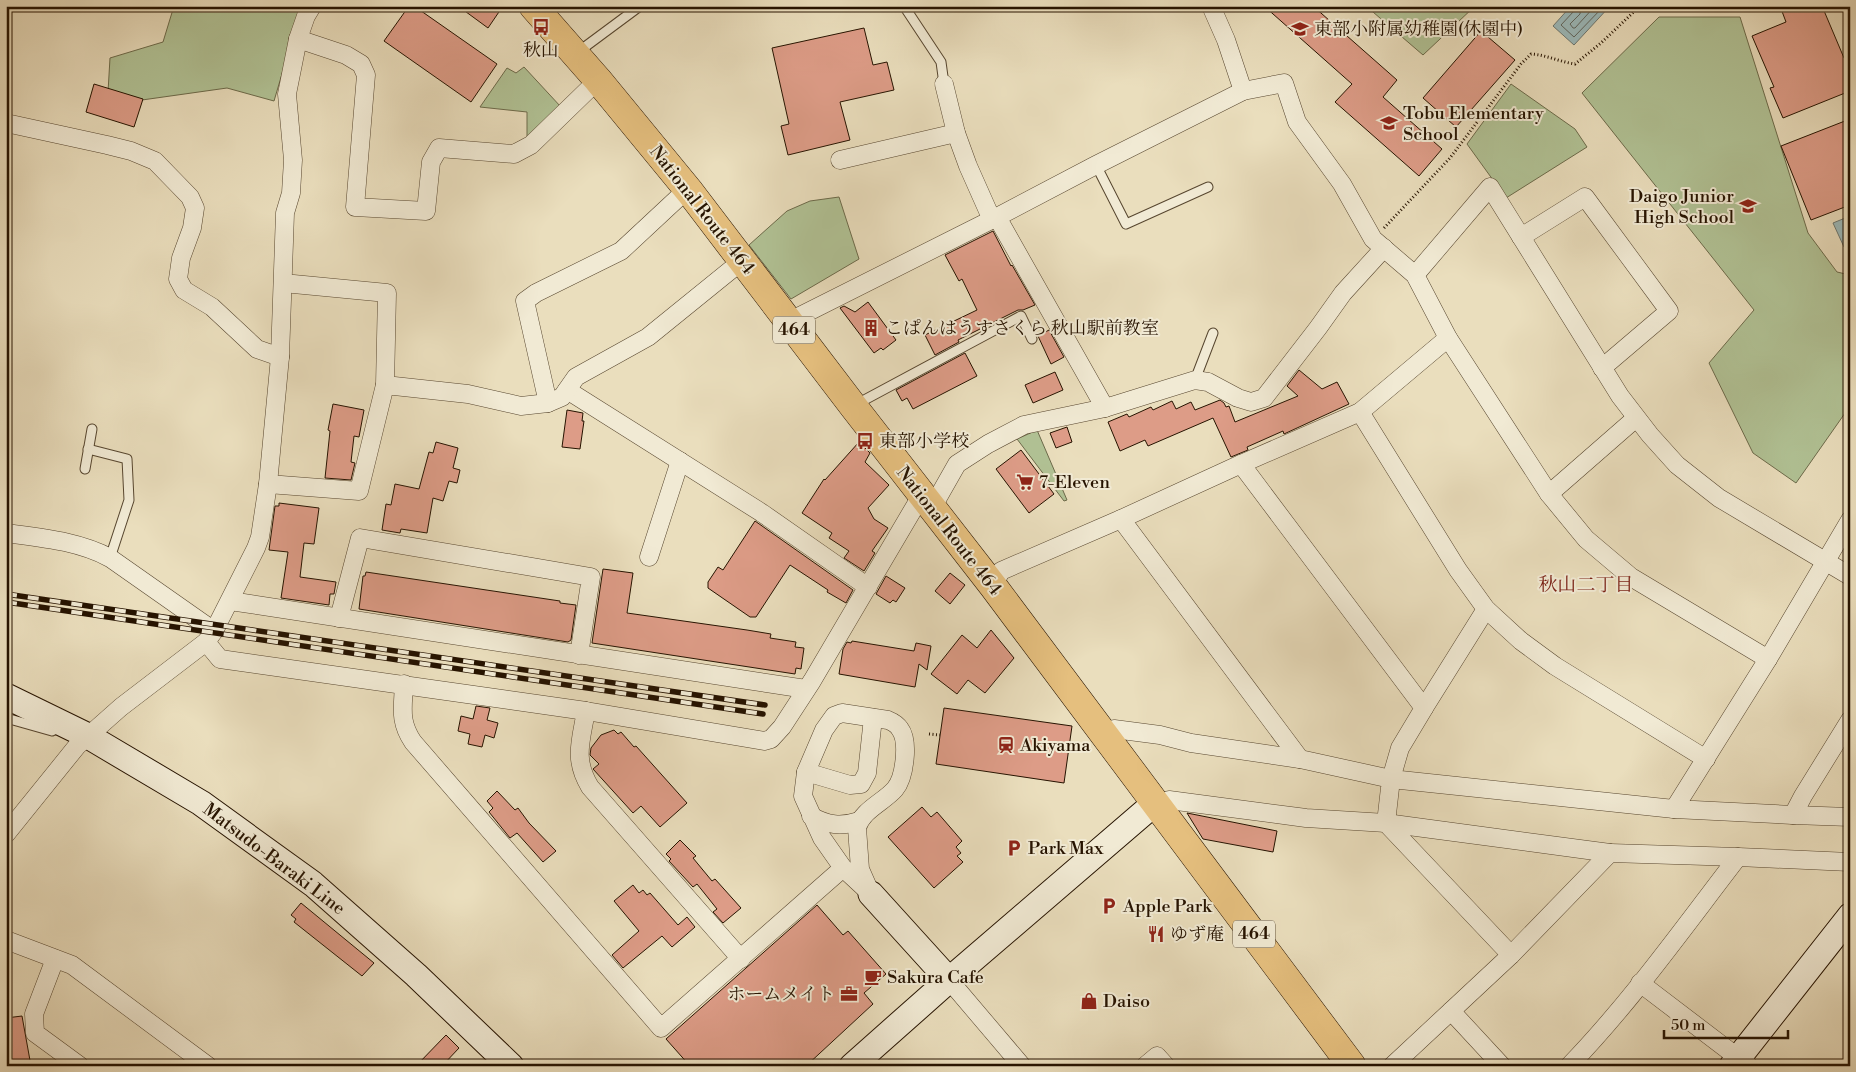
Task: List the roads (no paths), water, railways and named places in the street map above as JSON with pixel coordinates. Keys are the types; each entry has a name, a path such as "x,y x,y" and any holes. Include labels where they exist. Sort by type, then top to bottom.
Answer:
{"highway":[{"name":"National Route 464","path":"534,6 690,192 852,406 993,586 1102,734 1162,802 1352,1066"}],"street":[{"path":"6,834 77,746 121,707 210,637 230,602 256,548 260,537 268,484 280,357 285,213 291,193 293,160 286,94 298,39 306,16 312,6"},
{"path":"1211,6 1226,40 1243,91"},
{"path":"298,39 346,55 361,64 366,75 355,207 426,211 431,162 439,148 514,154 531,145 598,80"},
{"path":"944,84 956,133 968,166 994,218 1105,408"},
{"path":"788,322 1243,91 1284,84 1297,122 1342,184 1378,243 1415,275 1448,338 1549,494 1586,539 1631,577 1768,659"},
{"path":"6,123 131,151 155,161 190,197 195,208 192,228 181,258 178,279 184,290 212,307 256,349 280,357"},
{"path":"840,160 956,133"},
{"path":"1415,275 1490,187 1620,396 1636,418 1678,465 1719,498 1850,576"},
{"path":"548,403 524,301 536,293 621,251 679,196 690,192"},
{"path":"1521,237 1585,197 1669,310 1602,368"},
{"path":"6,533 71,543 99,552 110,558 210,637 220,658 586,711 764,741 771,740 782,727 868,587 926,502 957,464 988,444 1024,425 1105,408 1195,380 1208,382 1238,398 1251,402 1264,398 1318,328 1378,243"},
{"path":"385,385 468,394 521,406 548,403 562,397 576,377 648,337 743,260"},
{"path":"268,484 359,491 385,385 387,293 283,282"},
{"path":"993,586 1001,571 1360,412 1448,338"},
{"path":"567,390 762,513 868,587"},
{"path":"1360,412 1458,570 1486,609 1521,641 1556,666 1706,759"},
{"path":"1549,494 1636,418"},
{"path":"650,557 680,461"},
{"path":"1240,464 1424,708"},
{"path":"1120,519 1300,758"},
{"path":"1674,809 1768,659 1850,520"},
{"path":"339,618 360,538 591,577 579,655"},
{"path":"230,602 806,689"},
{"path":"1486,609 1400,748 1391,779 1386,823 1511,955"},
{"path":"404,684 402,720 406,732 413,742 662,1028 843,868"},
{"name":"Matsudo-Baraki Line","path":"6,696 88,736 201,803 313,884 416,975 511,1066"},
{"path":"586,711 579,762 582,774 590,787 741,959"},
{"path":"811,816 829,824 849,825 859,821 896,788 902,773 905,744 901,730 894,723 842,713 834,716 824,730 806,772 802,796 811,816 822,838 843,868 871,894 949,980 1022,1066"},
{"path":"806,772 850,785 861,784 867,773 873,718"},
{"path":"1793,815 1802,796 1850,720"},
{"path":"1114,729 1160,735 1190,743 1300,758 1391,779 1674,809 1850,817"},
{"path":"852,1066 949,980 1162,802 1306,818 1386,823 1610,853 1850,862"},
{"path":"859,821 857,836 860,869 871,894"},
{"path":"1392,1066 1511,955 1610,853"},
{"path":"1569,1066 1590,1045 1738,857"},
{"path":"1640,983 1740,1063 1850,916"},
{"path":"6,940 72,965 208,1066"},
{"path":"55,959 34,1014 35,1033 80,1066"},
{"path":"1451,1011 1502,1066"},
{"path":"1146,1066 1157,1056 1166,1066"}],"lane":[{"path":"576,54 640,6"},
{"path":"904,6 941,62 944,84"},
{"path":"1096,164 1126,224 1208,187"},
{"path":"852,406 1021,316 1032,339"},
{"path":"1195,380 1213,333"},
{"path":"85,470 92,429"},
{"path":"88,449 127,459 129,500 110,558"},
{"path":"6,718 52,731 66,725"}],"water":[{"path":"1571,6 1610,6 1574,45 1553,26"},
{"path":"1850,216 1850,245 1844,247 1833,223"}],"railway":[{"path":"6,594 765,705"},
{"path":"6,602 763,714"}],"place":[{"name":"秋山","path":"541,27"},
{"name":"東部小附属幼稚園(休園中)","path":"1300,29"},
{"name":"Tobu Elementary School","path":"1389,123"},
{"name":"Daigo Junior High School","path":"1748,206"},
{"name":"こぱんはうすさくら 秋山駅前教室","path":"871,328"},
{"name":"東部小学校","path":"865,441"},
{"name":"7-Eleven","path":"1025,482"},
{"name":"Akiyama","path":"1006,745"},
{"name":"Park Max","path":"1014,848"},
{"name":"Apple Park","path":"1109,906"},
{"name":"ゆず庵","path":"1156,934"},
{"name":"Sakura Cafe","path":"873,977"},
{"name":"ホームメイト","path":"849,994"},
{"name":"Daiso","path":"1089,1001"}],"district":[{"name":"秋山二丁目","path":"1586,585"}]}
